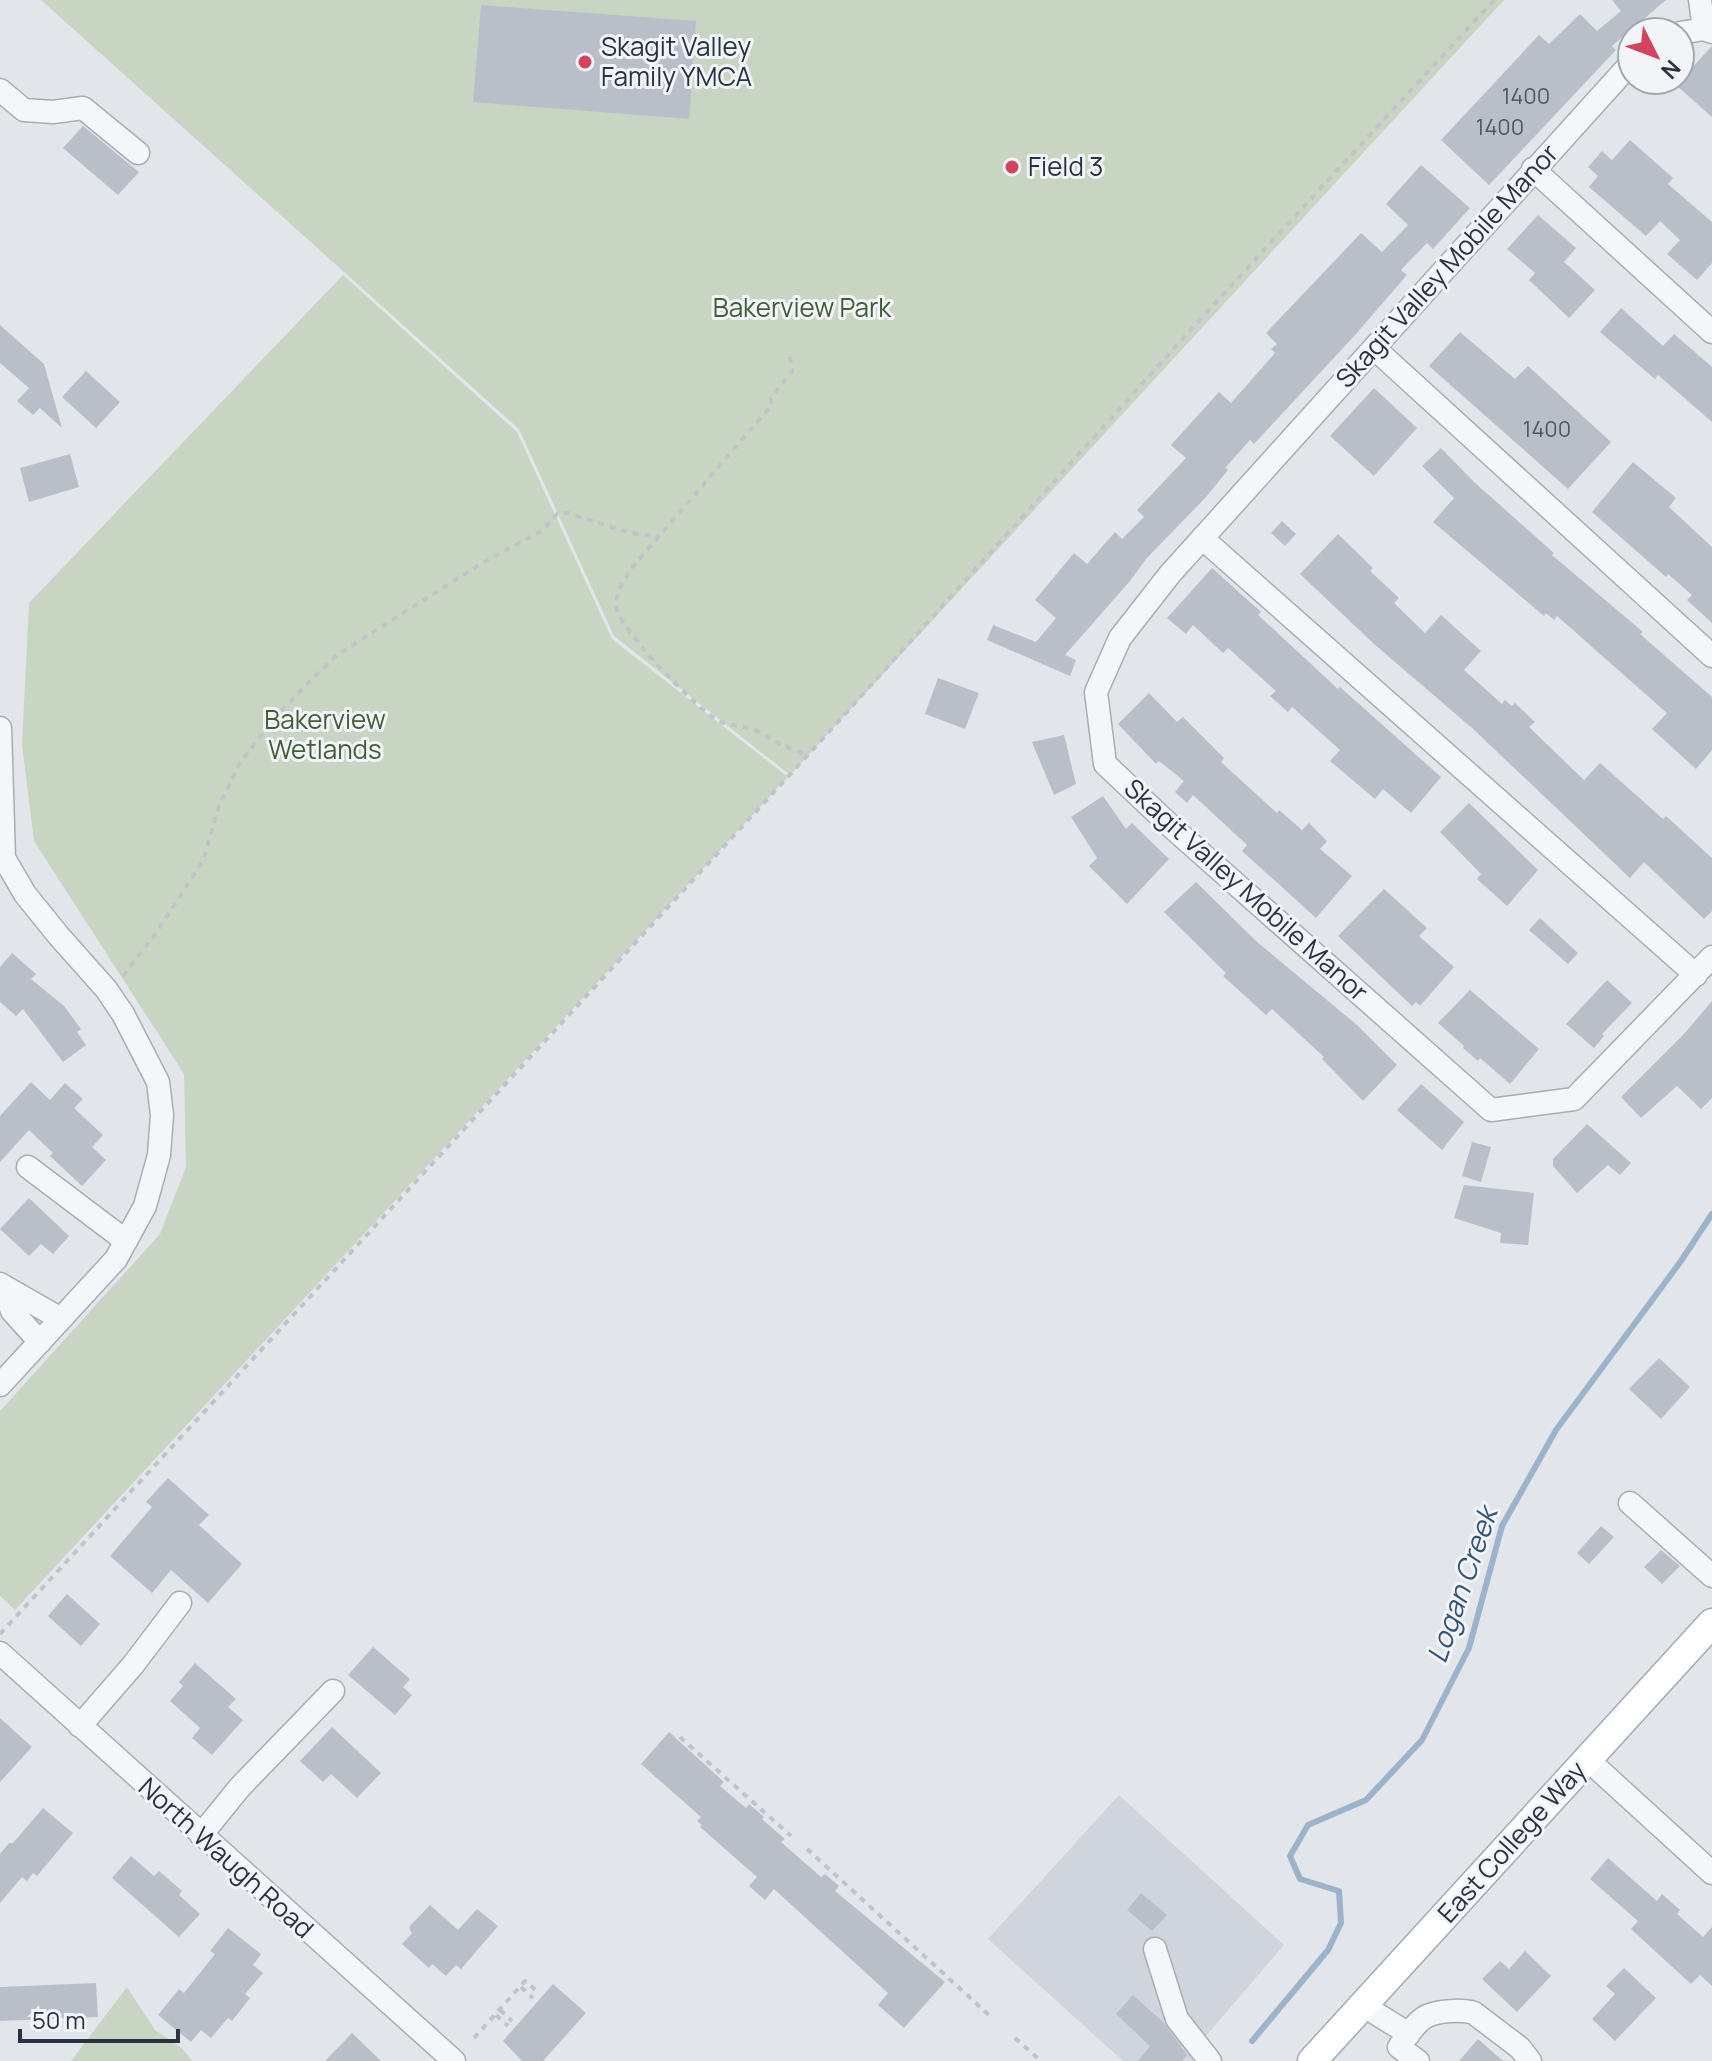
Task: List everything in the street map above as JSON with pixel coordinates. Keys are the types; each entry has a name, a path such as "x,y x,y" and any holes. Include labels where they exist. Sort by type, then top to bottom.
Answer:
{"main road":[{"name":"East College Way","path":"1312,2061 1712,1623"}],"street":[{"path":"1700,0 1708,30"},
{"name":"Skagit Valley Mobile Manor","path":"1616,79 1170,574 1120,638 1096,692 1105,764 1175,830 1491,1110 1574,1099 1712,957"},
{"path":"0,90 24,110 53,112 83,108 138,153"},
{"path":"1533,169 1712,332"},
{"path":"1374,348 1712,656"},
{"path":"1202,538 1696,975"},
{"path":"0,728 4,858 25,894 106,989 123,1014 158,1082 162,1115 159,1155 145,1206 116,1259 0,1385"},
{"path":"28,1167 126,1241"},
{"path":"2,1285 61,1319"},
{"path":"2,1285 12,1311 40,1342"},
{"path":"1630,1503 1712,1576"},
{"path":"80,1726 141,1656 180,1603"},
{"name":"North Waugh Road","path":"0,1653 454,2061"},
{"path":"201,1835 240,1787 333,1691"},
{"path":"1587,1759 1712,1873"},
{"path":"1155,1949 1177,2019 1210,2061"},
{"path":"1364,2006 1409,2034"},
{"path":"1418,2061 1399,2047 1409,2034 1427,2016 1465,2010 1474,2013 1520,2048 1530,2061"}],"path":[{"path":"0,1634 807,755 1193,327 1494,0"},
{"path":"790,357 792,371 771,398 771,406 658,536 619,588 617,608 625,626 642,649 702,708 719,721 756,731 780,745 807,755"},
{"path":"118,982 156,933 203,861 231,778 273,720 337,655 482,563 543,530 557,514 568,513 630,533 658,536"},
{"path":"680,1737 791,1836"},
{"path":"807,1849 989,2015"},
{"path":"474,2038 525,1981 538,1992"},
{"path":"521,1987 533,1998"},
{"path":"500,2010 512,2021"},
{"path":"496,2015 508,2026"},
{"path":"1015,2038 1041,2061"}],"shaded area":[{"path":"1119,1795 1284,1945 1206,2036 1215,2061 1123,2061 988,1939"}],"green space":[{"name":"Bakerview Park","path":"41,0 1504,0 790,775 614,636 519,429"},
{"name":"Bakerview Wetlands","path":"343,275 517,432 612,639 788,777 15,1610 0,1596 0,1411 160,1234 186,1167 184,1074 34,841 22,745 29,603"},
{"path":"127,1987 155,2030 182,2048 192,2061 71,2061"}],"building":[{"path":"1612,0 1666,0 1647,16 1616,16 1616,43 1612,46 1616,50 1489,185 1441,140 1539,35 1549,44 1580,14 1597,31 1621,11"},
{"name":"Skagit Valley Family YMCA","path":"481,5 696,21 689,119 473,102"},
{"path":"1712,46 1712,117 1688,96 1696,96 1696,63"},
{"path":"83,126 139,172 118,195 63,148"},
{"path":"1630,140 1673,178 1668,184 1712,222 1712,263 1697,280 1667,254 1680,240 1660,221 1646,236 1589,187 1598,176 1588,167 1602,151 1612,160"},
{"path":"1421,165 1470,208 1433,249 1427,243 1401,270 1407,275 1355,335 1254,444 1250,440 1225,468 1228,470 1206,497 1146,559 1065,655 1076,660 1070,676 987,640 993,625 1036,642 1056,618 1035,600 1074,553 1087,564 1115,532 1122,539 1144,517 1137,510 1186,458 1171,445 1219,392 1231,403 1275,353 1271,349 1277,344 1266,333 1361,233 1382,252 1408,225 1386,204"},
{"path":"1538,215 1576,248 1564,262 1595,290 1569,318 1529,280 1535,273 1507,249"},
{"path":"1621,308 1663,346 1674,334 1712,367 1712,422 1658,375 1655,379 1600,332"},
{"path":"0,325 44,364 62,428 40,408 33,415 17,401 29,388 0,363"},
{"path":"1460,332 1515,379 1528,366 1611,442 1568,489 1429,366"},
{"path":"86,371 120,402 96,428 62,397"},
{"path":"1374,388 1417,428 1374,476 1330,436"},
{"path":"1441,448 1474,482 1554,553 1552,555 1643,632 1640,634 1712,697 1712,750 1696,769 1652,729 1667,713 1557,616 1554,620 1546,613 1544,616 1433,522 1454,498 1422,466"},
{"path":"70,454 79,487 29,502 20,468"},
{"path":"1633,462 1676,498 1669,507 1712,547 1712,623 1687,600 1692,595 1668,574 1666,577 1592,512"},
{"path":"1282,521 1296,534 1285,546 1271,533"},
{"path":"1338,534 1373,568 1370,571 1399,598 1394,603 1425,633 1441,615 1481,651 1464,670 1502,704 1505,700 1512,706 1515,703 1535,722 1529,727 1584,780 1600,763 1712,858 1712,911 1704,919 1644,862 1630,878 1472,728 1374,644 1300,574"},
{"path":"1212,568 1338,689 1340,687 1441,777 1411,813 1383,789 1375,799 1330,761 1340,750 1292,707 1288,712 1270,696 1276,691 1228,648 1223,653 1193,625 1186,634 1167,618"},
{"path":"938,678 979,693 965,729 925,714"},
{"path":"1149,693 1177,722 1183,717 1224,758 1221,762 1277,813 1279,810 1302,830 1309,823 1327,841 1320,849 1352,876 1316,918 1242,851 1247,845 1193,795 1187,803 1175,792 1184,781 1159,761 1156,764 1118,724"},
{"path":"1064,735 1076,784 1054,795 1032,742"},
{"path":"1103,796 1126,829 1132,823 1169,859 1127,904 1089,866 1097,858 1071,817"},
{"path":"1469,803 1538,870 1507,906 1477,879 1481,874 1440,832"},
{"path":"1196,882 1256,941 1357,1025 1397,1065 1363,1101 1322,1059 1324,1057 1272,1009 1266,1015 1223,976 1226,973 1164,912"},
{"path":"1384,889 1427,928 1419,936 1454,967 1420,1006 1416,1002 1412,1006 1338,936"},
{"path":"1540,918 1578,953 1568,964 1529,930"},
{"path":"12,953 36,974 31,979 64,1006 81,1029 77,1032 86,1045 63,1062 23,1009 16,1016 0,1002 0,967"},
{"path":"1607,980 1632,1003 1602,1034 1604,1036 1594,1048 1566,1024"},
{"path":"1470,990 1539,1049 1510,1084 1480,1058 1478,1061 1438,1023"},
{"path":"1712,1001 1712,1098 1701,1109 1677,1086 1641,1118 1621,1097"},
{"path":"31,1082 50,1100 65,1083 83,1099 74,1108 103,1135 92,1147 106,1160 82,1186 50,1156 53,1153 29,1130 0,1162 0,1116"},
{"path":"1421,1084 1464,1122 1442,1150 1397,1110"},
{"path":"1587,1124 1631,1163 1620,1175 1608,1165 1577,1193 1553,1166 1553,1159"},
{"path":"1472,1142 1491,1147 1481,1182 1462,1176"},
{"path":"1464,1185 1534,1193 1528,1245 1500,1243 1501,1233 1454,1218"},
{"path":"29,1198 69,1236 53,1254 41,1244 29,1256 0,1229"},
{"path":"1659,1358 1690,1387 1661,1419 1629,1389"},
{"path":"168,1478 209,1515 199,1525 242,1564 208,1603 171,1570 152,1593 110,1556 152,1507 146,1502"},
{"path":"1601,1526 1614,1537 1589,1564 1577,1553"},
{"path":"1661,1550 1680,1566 1662,1584 1644,1567"},
{"path":"67,1594 100,1624 81,1646 48,1616"},
{"path":"373,1647 410,1679 403,1687 412,1695 395,1715 348,1675"},
{"path":"195,1663 236,1699 228,1707 243,1720 212,1755 192,1738 200,1728 170,1701 183,1686 179,1682"},
{"path":"0,1718 32,1747 0,1782"},
{"path":"332,1727 381,1773 357,1798 331,1774 323,1782 300,1761"},
{"path":"669,1732 724,1782 720,1786 746,1808 749,1804 764,1817 762,1819 785,1839 781,1842 821,1877 825,1874 839,1886 835,1891 945,1982 904,2028 878,2005 888,1993 774,1889 765,1900 749,1886 757,1877 700,1827 702,1825 697,1821 701,1817 641,1764"},
{"path":"43,1808 73,1833 37,1876 33,1873 27,1881 22,1877 0,1903 0,1854"},
{"path":"131,1856 154,1876 159,1871 182,1891 179,1895 200,1914 179,1937 112,1878"},
{"path":"1608,1858 1657,1901 1662,1894 1680,1910 1677,1914 1703,1937 1712,1927 1712,1986 1700,1975 1691,1984 1631,1929 1638,1921 1590,1879"},
{"path":"1141,1893 1167,1915 1152,1931 1127,1910"},
{"path":"430,1905 458,1930 477,1909 498,1926 461,1969 456,1965 446,1976 432,1964 429,1968 402,1944 412,1933 409,1927"},
{"path":"228,1928 261,1954 253,1965 263,1973 245,1994 250,1998 232,2021 228,2018 211,2038 201,2030 191,2042 158,2015 179,1989 184,1993 215,1954 210,1951"},
{"path":"1525,1951 1551,1976 1517,2012 1482,1979 1500,1961 1509,1969"},
{"path":"1624,1968 1656,1998 1615,2041 1592,2019 1615,1994 1606,1986"},
{"path":"96,1983 98,2017 0,2021 0,1987"},
{"path":"553,1984 586,2013 543,2061 522,2061 503,2041"},
{"path":"1133,1995 1164,2023 1187,2055 1182,2061 1138,2061 1150,2046 1116,2014"},
{"path":"352,2033 381,2061 325,2061"},
{"path":"1478,2039 1503,2061 1459,2061"}],"waterway":[{"name":"Logan Creek","path":"1252,2041 1328,1950 1341,1923 1339,1891 1300,1879 1290,1856 1308,1825 1366,1800 1422,1740 1469,1648 1502,1526 1556,1430 1712,1214"}],"place":[{"name":"Skagit Valley Family YMCA","path":"585,62"},
{"name":"Field 3","path":"1012,167"}]}
